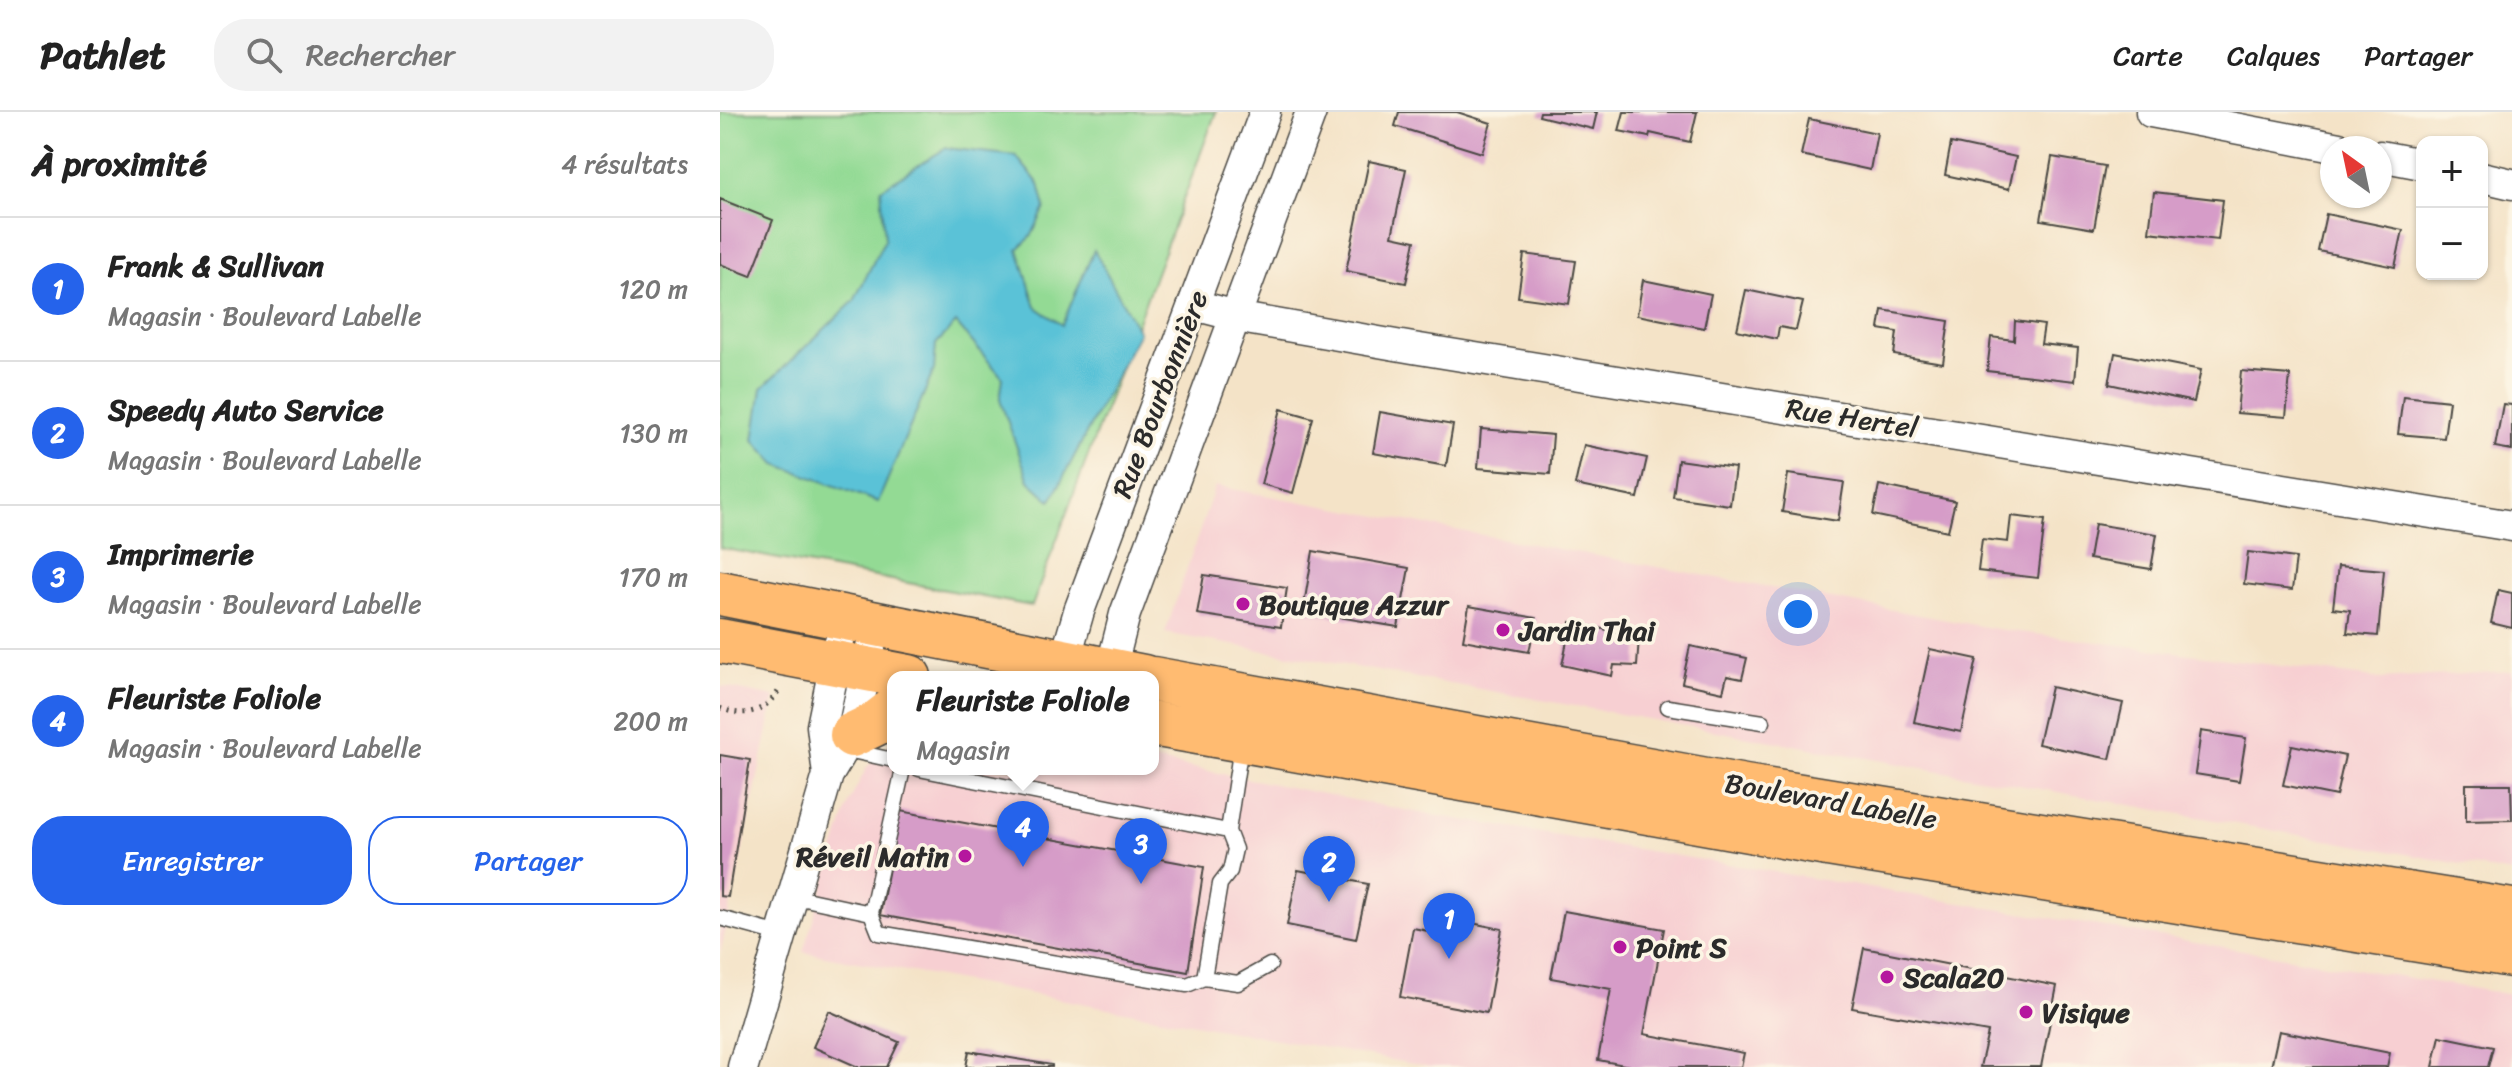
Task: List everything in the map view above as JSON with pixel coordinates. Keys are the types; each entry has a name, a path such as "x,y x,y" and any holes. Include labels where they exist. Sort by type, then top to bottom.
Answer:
{"main road":[{"path":"720,593 860,620 1062,669 1086,671"},
{"path":"720,641 887,672"},
{"name":"Boulevard Labelle","path":"1159,682 1246,720 2067,885 2512,955"},
{"path":"840,743 887,715"},
{"name":"Boulevard Labelle","path":"1159,724 1246,720 1745,787 2512,911"}],"street":[{"name":"Rue Bourbonnière","path":"1062,669 1082,603 1265,112"},
{"name":"Rue Bourbonnière","path":"1121,671 1125,614 1311,112"},
{"path":"2151,112 2320,144"},
{"path":"2392,158 2416,163"},
{"path":"2488,178 2512,184"},
{"name":"Rue Hertel","path":"1194,305 1234,316 2512,526"},
{"path":"743,1067 791,896 840,743 822,726 851,665 860,620"}],"lane":[{"path":"1668,707 1763,722"},
{"path":"1204,978 1220,884 1230,871 1235,849 1228,831 1246,720"},
{"path":"840,743 887,758"},
{"path":"902,775 871,913 879,933 1187,985 1204,978 1238,983 1270,965"},
{"path":"949,775 1228,831"},
{"path":"791,896 871,913"},
{"path":"720,918 780,934"}],"path":[{"path":"720,708 741,714 760,710 773,699 784,678"}],"shaded area":[{"path":"1215,486 1996,629 2381,679 2512,671 2512,873 1165,633"},
{"path":"720,686 775,697 720,954"},
{"path":"887,747 887,775 1159,775 1159,761 1409,811 2512,995 2512,1067 1429,1067 803,952 849,802 867,767"}],"green space":[{"path":"720,112 1216,112 1032,606 720,548"}],"water":[{"path":"946,148 1016,156 1039,184 1045,208 1031,237 1018,249 1036,307 1062,325 1094,250 1139,332 1051,501 1029,481 1000,400 1003,378 956,323 936,344 934,370 878,502 776,464 754,440 762,388 854,301 885,239 881,189"}],"building":[{"path":"1399,112 1457,112 1491,123 1482,153 1395,126"},
{"path":"1540,112 1597,112 1593,129 1539,116"},
{"path":"1624,112 1697,112 1690,142 1650,133 1649,137 1619,131"},
{"path":"1809,119 1877,133 1870,170 1801,155"},
{"path":"1951,143 2016,157 2009,189 1945,175"},
{"path":"2052,157 2105,166 2094,229 2041,220"},
{"path":"1369,161 1406,169 1392,236 1415,241 1406,283 1346,271"},
{"path":"2154,192 2223,200 2218,240 2149,232"},
{"path":"720,199 773,220 751,276 720,264"},
{"path":"2326,214 2403,230 2395,267 2318,251"},
{"path":"1524,254 1576,261 1569,304 1518,297"},
{"path":"1643,280 1711,294 1704,328 1637,315"},
{"path":"1746,290 1803,302 1796,330 1779,327 1777,339 1737,330"},
{"path":"1882,310 1949,321 1943,363 1894,355 1897,332 1879,329"},
{"path":"2015,321 2044,325 2041,344 2078,348 2075,381 1987,371 1991,337 2014,340"},
{"path":"2115,353 2201,370 2194,402 2109,384"},
{"path":"2241,371 2290,375 2286,417 2237,413"},
{"path":"2403,396 2449,401 2444,438 2398,434"},
{"path":"2503,404 2512,405 2512,450 2495,447"},
{"path":"1281,409 1313,418 1293,493 1261,484"},
{"path":"1380,412 1453,425 1446,466 1373,453"},
{"path":"1481,429 1553,435 1550,474 1478,468"},
{"path":"1584,445 1647,458 1638,498 1575,485"},
{"path":"1678,460 1735,468 1730,505 1673,497"},
{"path":"1788,474 1844,482 1838,521 1782,512"},
{"path":"1879,485 1955,501 1948,531 1873,515"},
{"path":"2011,516 2045,520 2038,578 1978,571 1982,539 2008,542"},
{"path":"2095,524 2157,534 2151,569 2089,559"},
{"path":"1313,551 1409,568 1398,627 1303,611"},
{"path":"2248,552 2296,558 2292,590 2244,584"},
{"path":"2338,566 2384,570 2378,636 2347,633 2350,610 2333,608"},
{"path":"1204,575 1287,588 1281,627 1197,614"},
{"path":"2498,590 2512,593 2512,628 2491,623"},
{"path":"1469,606 1536,618 1529,652 1463,640"},
{"path":"1571,622 1639,637 1637,666 1614,665 1612,676 1562,665"},
{"path":"1690,646 1747,658 1742,679 1727,676 1723,692 1682,683"},
{"path":"1930,649 1977,659 1961,732 1914,722"},
{"path":"2051,687 2123,703 2110,759 2038,744"},
{"path":"2201,731 2246,738 2239,781 2195,774"},
{"path":"2292,745 2345,756 2336,796 2283,785"},
{"path":"720,755 750,760 728,897 720,896"},
{"path":"2466,784 2511,784 2512,820 2466,821"},
{"path":"900,811 1204,867 1188,972 880,915"},
{"path":"1298,870 1368,884 1356,939 1287,925"},
{"path":"1564,911 1664,929 1644,1034 1744,1053 1741,1067 1635,1067 1598,1060 1611,989 1551,978"},
{"path":"1446,918 1502,929 1487,1013 1400,997 1413,928 1443,934"},
{"path":"1864,948 2057,986 2041,1067 1980,1067 1988,1032 1852,1008"},
{"path":"829,1011 899,1042 887,1067 858,1067 813,1047"},
{"path":"2279,1031 2390,1053 2387,1067 2271,1067"},
{"path":"2440,1036 2493,1047 2488,1067 2433,1067"},
{"path":"969,1051 1052,1065 1052,1067 966,1067"}],"place":[{"name":"Boutique Azzur","path":"1243,604"},
{"name":"Jardin Thai","path":"1503,630"},
{"name":"Réveil Matin","path":"965,856"},
{"name":"Fleuriste Foliole","path":"1023,867"},
{"name":"Imprimerie","path":"1141,884"},
{"name":"Speedy Auto Service","path":"1329,902"},
{"name":"Point S","path":"1620,947"},
{"name":"Frank & Sullivan","path":"1449,959"},
{"name":"Scala20","path":"1887,977"},
{"name":"Visique","path":"2026,1012"}]}
